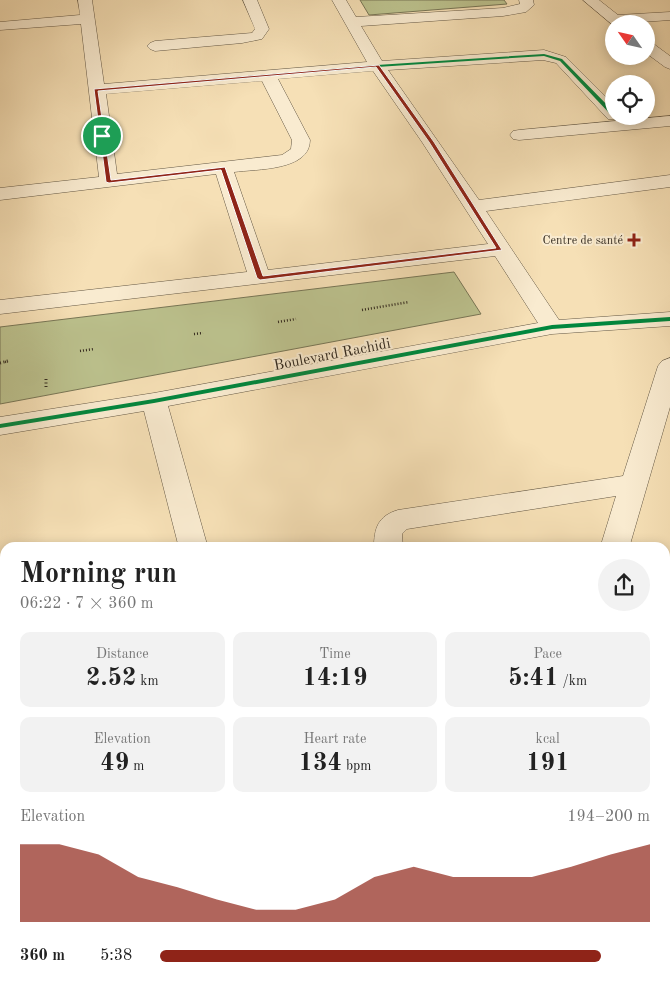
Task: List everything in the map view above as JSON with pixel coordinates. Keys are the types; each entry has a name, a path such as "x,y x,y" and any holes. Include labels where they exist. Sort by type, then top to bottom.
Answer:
{"street":[{"path":"85,0 109,182"},
{"path":"0,194 286,160 299,152 302,146 301,140 274,75 271,51 250,0"},
{"path":"339,0 377,66 431,142 552,327"},
{"path":"353,22 521,10 527,5 526,0"},
{"path":"590,0 608,15"},
{"path":"655,18 670,16"},
{"path":"0,26 87,19"},
{"path":"155,46 250,38 257,36 262,28"},
{"path":"655,51 668,60"},
{"path":"96,90 532,54 554,56 570,68 605,106"},
{"path":"655,120 670,121"},
{"path":"519,134 605,121"},
{"path":"223,168 260,278"},
{"path":"472,207 670,181"},
{"path":"0,308 500,249"},
{"name":"Boulevard Rachidi","path":"0,426 154,401 552,327 670,319"},
{"path":"616,542 670,366"},
{"path":"154,401 192,542"},
{"path":"389,542 388,532 398,520 633,484"}],"path":[{"path":"362,310 409,302"},
{"path":"278,322 296,319"},
{"path":"194,334 203,333"},
{"path":"80,351 94,349"},
{"path":"0,362 8,361"}],"green space":[{"path":"360,0 504,0 507,4 369,15"},
{"path":"454,272 481,314 0,404 0,327"}],"cycle path":[{"path":"96,90 377,66 544,55 561,60 605,106"},
{"path":"0,426 154,401 552,327 670,319"}],"place":[{"name":"Centre de santé","path":"634,240"}],"route":[{"path":"377,66 431,142 500,249 260,278 223,168 109,182 102,136 96,90 377,66"}]}
